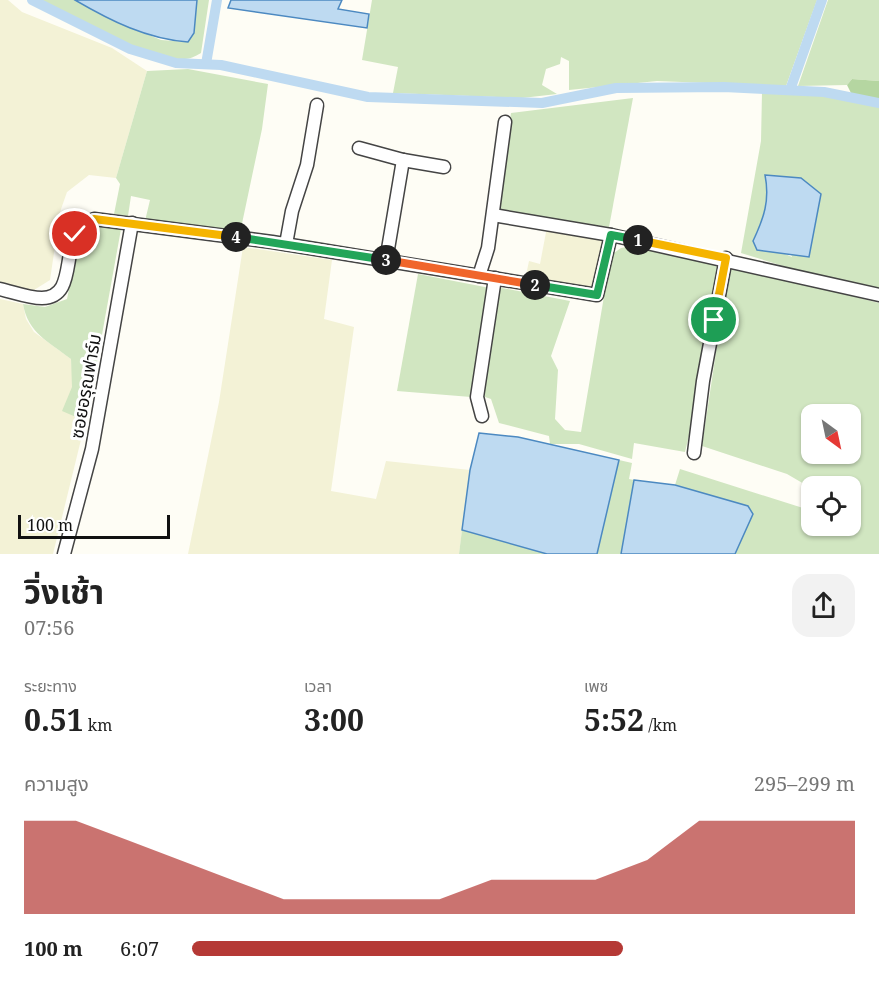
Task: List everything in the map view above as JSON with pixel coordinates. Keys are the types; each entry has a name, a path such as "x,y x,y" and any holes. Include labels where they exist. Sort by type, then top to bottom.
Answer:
{"street":[{"path":"286,244 292,211 307,165 317,105"},
{"path":"479,276 488,248 505,122"},
{"path":"359,148 403,160 444,167"},
{"path":"386,261 403,160"},
{"path":"493,215 726,258 879,295"},
{"path":"0,289 42,298 56,294 63,288 75,234 83,223 94,219 286,244 597,295 611,235"},
{"name":"ซอยอรุณฟาร์ม","path":"64,554 92,449 132,223"},
{"path":"694,453 703,381 726,258"},
{"path":"482,417 477,398 495,278"}],"green space":[{"path":"0,0 8,0 22,12 112,48 147,71 116,178 89,175 67,192 60,212 50,280 34,290 0,283"},
{"path":"40,0 75,0 100,14 161,40 188,42 194,33 197,0 209,0 201,53 182,59 148,52"},
{"path":"372,0 817,0 786,86 657,81 569,90 569,61 561,57 560,64 546,69 542,85 557,94 522,98 393,93 398,67 362,60"},
{"path":"828,0 879,0 879,81 852,79 847,85 798,86"},
{"path":"188,69 268,84 262,129 240,233 145,221 150,200 131,196 128,216 114,214 120,184 116,178 147,71"},
{"path":"852,79 879,81 879,100 852,95 847,85"},
{"path":"762,92 852,95 879,100 879,290 825,279 741,253 761,141","holes":["765,175 792,257 753,240 765,209"]},
{"path":"633,98 609,227 497,212 511,113"},
{"path":"98,225 121,229 89,407 76,417 62,411 72,387 71,359 47,342 35,330 23,304 45,307 67,299 79,240 86,227"},
{"path":"547,227 603,235 596,293 525,280 529,261 540,264"},
{"path":"632,246 718,266 693,419 685,452 634,443 632,459 579,444 550,444 549,436 499,423 491,399 482,396 497,287 570,301 551,356 558,370 555,419 565,430 581,432 611,255 621,248"},
{"path":"243,247 332,260 324,319 354,327 331,491 376,499 386,461 470,470 459,554 188,554 219,402"},
{"path":"729,265 879,303 879,554 735,554 753,514 748,507 675,485 680,469 801,507 801,536 861,536 861,476 801,476 801,482 787,474 702,446"},
{"path":"418,274 490,288 471,397 397,391"},
{"path":"0,299 23,304 26,319 34,332 71,359 76,417 89,407 53,554 0,554"},
{"path":"619,460 632,463 629,479 634,480 621,554 597,554"},
{"path":"462,530 547,554 459,554"}],"water":[{"path":"75,0 197,0 194,33 188,42 158,37 116,22"},
{"path":"231,0 342,0 338,9 369,14 367,28 228,8"},
{"path":"765,175 801,178 821,194 809,257 757,250 753,241 765,209 767,193"},
{"path":"479,433 518,437 619,460 597,554 547,554 462,530 470,470"},
{"path":"634,480 675,485 748,506 753,514 735,554 621,554"}],"waterway":[{"path":"32,0 130,49 176,63 221,65 368,97 542,103 616,88 724,87 824,92 879,103"},
{"path":"206,64 217,0"},
{"path":"790,90 822,0"}],"route":[{"path":"75,234 83,223 94,219 132,223 272,242 597,295 611,235 726,258 714,320"}]}
